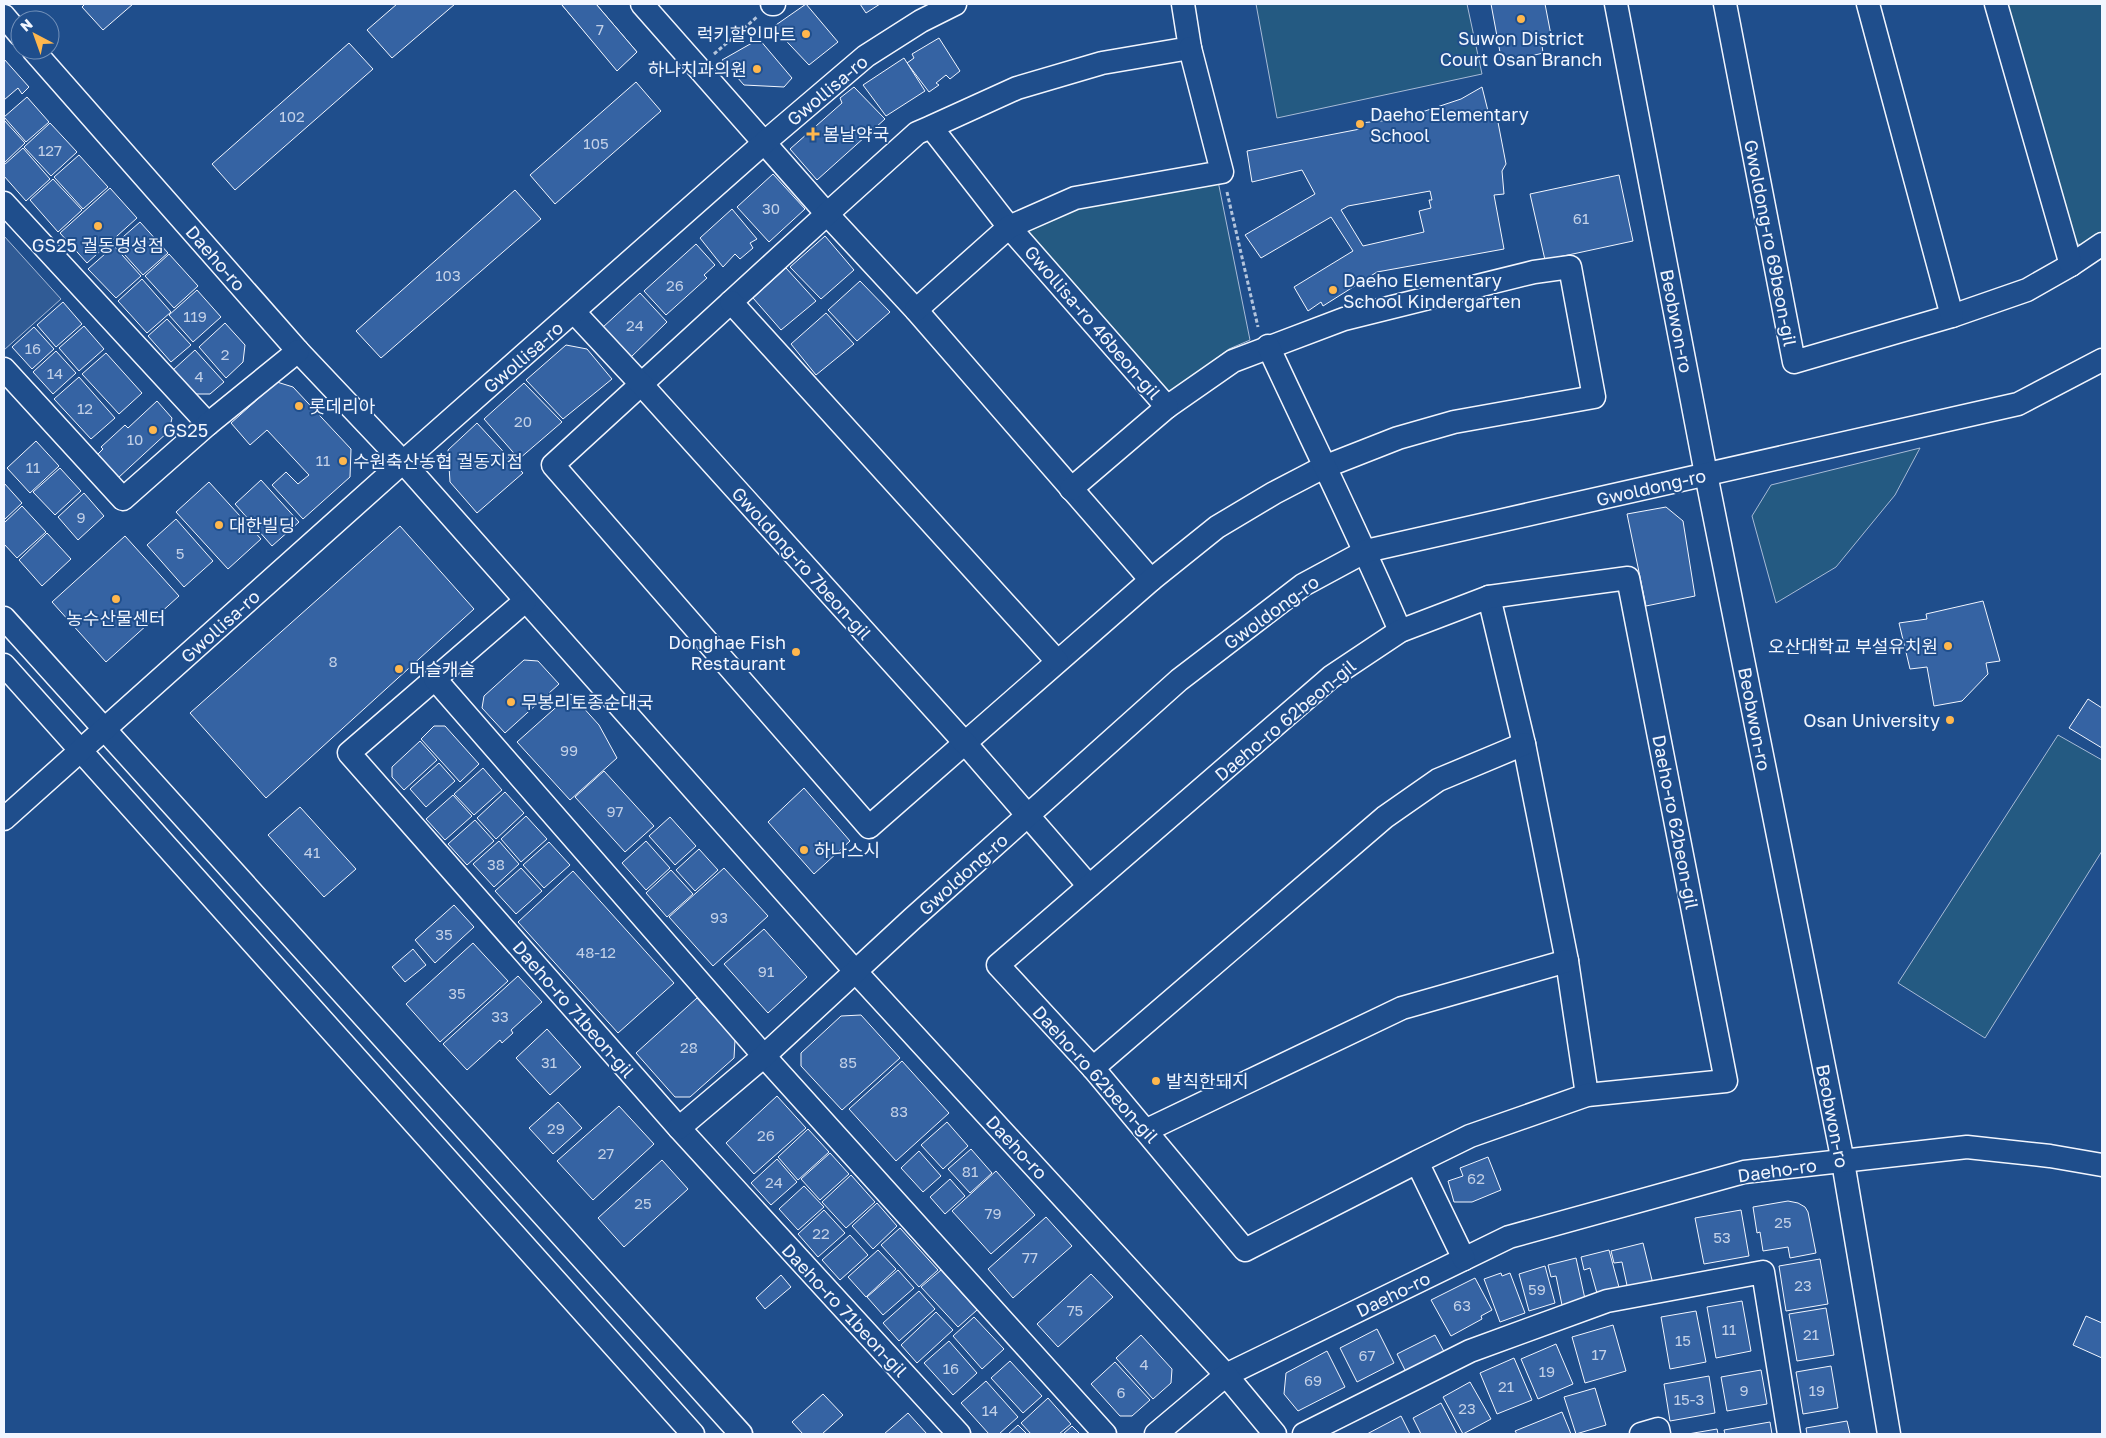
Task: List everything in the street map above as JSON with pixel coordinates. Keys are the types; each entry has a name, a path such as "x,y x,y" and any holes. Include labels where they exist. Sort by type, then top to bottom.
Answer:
{"street":[{"path":"642,4 827,214 916,310 1151,580"},
{"name":"Gwollisa-ro","path":"4,819 403,462 765,142 866,56 921,21 955,4"},
{"path":"916,310 1009,228 1075,198 1222,172 1190,48 1183,4"},
{"name":"Beobwon-ro","path":"1616,4 1706,474 1842,1162 1889,1434"},
{"name":"Gwoldong-ro 69beon-gil","path":"1725,4 1794,362 1952,316 2026,290 2071,265 2102,244"},
{"path":"1868,4 1952,316"},
{"path":"1996,4 2071,265"},
{"path":"641,384 917,133 1017,88 1102,63 1190,48"},
{"name":"Daeho-ro","path":"42,60 298,351 403,462 856,972 1226,1375 1509,1237 1744,1172 1967,1147 2050,1156 2102,1165"},
{"name":"Gwollisa-ro 46beon-gil","path":"641,384 553,465 869,827 1057,661 1151,580 1217,527 1324,467 1398,438 1454,422 1594,398 1570,266 1534,272 1344,319 1268,346 1233,361 1167,406 1009,228 930,127"},
{"path":"4,202 208,424"},
{"path":"731,302 1057,661"},
{"name":"Gwoldong-ro 7beon-gil","path":"574,312 965,743 1089,886"},
{"path":"1268,346 1324,467 1366,551 1400,631"},
{"path":"4,369 123,499 208,424 298,351"},
{"name":"Gwoldong-ro","path":"679,1128 764,1056 1179,680 1304,585 1366,551 2018,404 2102,360"},
{"path":"1071,489 1167,406"},
{"name":"Daeho-ro 62beon-gil","path":"1628,578 1726,1081 1587,1095 1470,1136 1245,1250 1147,1130 998,965 1331,677 1400,631 1489,597 1628,578"},
{"path":"1489,597 1524,744 1567,961 1587,1095"},
{"name":"Daeho-ro 71beon-gil","path":"525,601 348,753 679,1128 959,1434"},
{"path":"4,618 741,1434"},
{"path":"4,665 693,1434"},
{"path":"435,679 764,1056 1105,1434"},
{"path":"1093,1068 1385,818 1438,780 1524,744"},
{"path":"1147,1130 1402,1008 1567,961"},
{"path":"1417,1162 1464,1259"},
{"path":"1304,1434 1470,1351 1606,1301 1763,1272 1789,1434"},
{"path":"1156,1434 1226,1375 1275,1434"},
{"path":"1641,1434 1658,1429 1659,1434"}],"path":[{"path":"698,67 772,4"},
{"path":"1222,172 1257,325 1268,346"}],"shaded area":[{"path":"1256,4 1467,4 1482,74 1277,118"},
{"path":"2003,4 2102,4 2102,234 2085,246 2071,242"},
{"path":"1218,181 1250,340 1229,349 1171,392 1164,393 1023,234 1025,227 1079,203"},
{"path":"4,236 61,299 4,350"},
{"path":"1920,448 1895,495 1836,567 1776,603 1752,516 1771,485"},
{"path":"2058,735 2102,760 2102,851 1985,1038 1898,983"}],"building":[{"path":"85,4 133,4 103,30 82,7"},
{"path":"397,4 455,4 392,58 367,30"},
{"path":"596,4 637,52 617,70 562,5"},
{"path":"596,4 637,52 617,71 562,5"},
{"name":"럭키할인마트","path":"806,4 838,42 809,65 773,27"},
{"path":"860,4 880,4 866,13"},
{"name":"Suwon District Court Osan Branch","path":"1491,4 1545,4 1551,35 1541,38 1543,53 1502,63"},
{"path":"939,38 960,71 950,79 946,75 936,83 939,85 929,92 907,63 914,58 912,54"},
{"name":"하나치과의원","path":"759,39 792,78 784,87 744,85 722,60"},
{"path":"349,43 373,69 235,190 212,164"},
{"path":"904,58 925,91 886,116 863,85"},
{"path":"4,59 29,87 22,94 18,88 4,100"},
{"path":"636,82 661,111 555,204 530,175"},
{"path":"854,87 885,119 817,180 790,149 842,103 840,98"},
{"path":"1482,87 1489,115 1497,117 1506,164 1502,171 1504,194 1494,195 1504,249 1377,272 1323,306 1321,302 1308,311 1294,287 1353,251 1331,217 1261,258 1245,235 1315,194 1302,170 1252,182 1247,151 1360,129 1360,123 1391,120 1461,99","holes":["1430,191 1432,200 1429,200 1431,208 1419,211 1424,232 1363,246 1341,210 1348,206"]},
{"path":"27,97 49,122 26,142 4,117"},
{"path":"4,120 25,143 4,163"},
{"path":"50,123 77,152 51,176 24,147"},
{"path":"23,148 50,179 26,201 4,176 4,165"},
{"path":"79,155 108,187 83,209 54,177"},
{"path":"773,174 805,209 769,242 737,207"},
{"path":"1619,175 1633,241 1545,260 1530,194"},
{"path":"53,179 82,210 58,232 30,200"},
{"name":"GS25 궐동명성점","path":"110,188 137,218 87,263 60,233"},
{"path":"515,190 541,219 381,358 356,331"},
{"path":"732,209 757,239 750,243 753,248 740,259 735,254 723,267 700,238"},
{"path":"140,222 168,253 143,275 115,244"},
{"path":"825,236 854,270 821,299 790,267"},
{"path":"696,244 715,265 704,275 707,278 666,315 644,291"},
{"path":"114,246 141,276 116,298 88,269"},
{"path":"169,254 198,286 174,308 145,276"},
{"path":"786,268 816,301 781,330 753,298"},
{"path":"142,279 171,312 147,333 118,301"},
{"path":"860,281 890,312 857,341 828,310"},
{"path":"197,290 221,317 193,342 169,315"},
{"path":"640,293 667,322 629,359 602,328"},
{"path":"63,302 82,324 56,347 37,325"},
{"path":"826,313 854,344 816,375 791,344"},
{"path":"167,319 191,345 171,362 148,336"},
{"path":"225,323 245,345 243,362 226,378 199,347"},
{"path":"84,326 104,349 79,371 59,348"},
{"path":"34,327 54,349 32,369 12,347"},
{"path":"566,345 587,349 612,379 563,419 526,380"},
{"path":"195,350 224,382 210,394 195,394 173,370"},
{"path":"56,351 76,373 53,394 33,372"},
{"path":"106,353 142,393 119,414 82,374"},
{"path":"79,377 115,418 91,439 54,399"},
{"path":"277,382 293,387 351,449 350,477 303,519 272,485 286,472 298,484 309,475 267,430 250,445 231,423"},
{"path":"524,383 562,422 519,459 484,419"},
{"path":"157,401 172,418 169,431 118,478 97,455 103,449 101,447 125,425 128,428"},
{"path":"477,423 523,473 477,513 450,482 448,450"},
{"path":"36,441 59,466 30,493 7,468"},
{"path":"60,468 81,491 55,515 33,492"},
{"path":"261,480 299,522 272,546 235,504"},
{"name":"대한빌딩","path":"209,482 261,539 228,569 176,512"},
{"path":"4,483 22,503 4,520"},
{"path":"84,493 104,516 78,540 58,517"},
{"path":"22,506 46,532 17,558 4,544 4,523"},
{"path":"1666,507 1683,521 1695,596 1646,606 1627,514"},
{"path":"176,519 213,561 184,587 147,545"},
{"path":"400,526 474,609 266,798 190,713"},
{"path":"47,533 71,559 42,586 19,560"},
{"name":"농수산물센터","path":"125,536 179,596 106,662 52,602"},
{"path":"1983,601 2000,661 1986,663 1988,674 1962,701 1934,706 1927,667 1910,669 1899,623 1927,619 1926,614"},
{"name":"무봉리토종순대국","path":"524,660 538,661 559,684 505,733 482,708 484,696"},
{"path":"571,694 599,725 617,758 570,800 517,742"},
{"path":"2088,699 2102,708 2102,748 2069,728"},
{"path":"434,726 445,726 479,764 460,782 421,739"},
{"path":"420,741 437,760 404,790 392,777 392,767"},
{"path":"439,763 455,781 426,807 410,789"},
{"path":"483,768 502,790 474,815 454,794"},
{"path":"604,771 654,826 625,852 575,797"},
{"path":"804,788 850,841 814,874 768,822"},
{"path":"505,792 524,813 496,839 477,818"},
{"path":"453,795 472,816 445,840 426,819"},
{"path":"300,807 356,869 324,897 268,835"},
{"path":"526,816 547,839 521,862 501,839"},
{"path":"670,817 696,846 675,865 649,836"},
{"path":"475,820 494,841 467,865 448,844"},
{"path":"499,841 519,864 494,887 473,864"},
{"path":"646,841 670,868 646,890 622,863"},
{"path":"549,842 570,865 544,888 523,865"},
{"path":"699,849 718,870 695,891 676,870"},
{"path":"521,868 542,891 516,914 495,891"},
{"path":"724,868 768,916 713,966 669,917"},
{"path":"671,870 693,894 667,917 646,893"},
{"path":"573,871 674,983 618,1033 518,922"},
{"path":"454,905 474,927 435,963 415,940"},
{"path":"764,929 807,977 768,1013 724,964"},
{"path":"473,943 508,981 440,1042 406,1004"},
{"path":"413,949 426,965 405,982 392,967"},
{"path":"518,976 542,1002 511,1030 513,1033 502,1043 500,1040 467,1070 443,1044"},
{"path":"697,998 735,1040 734,1058 690,1097 675,1097 636,1053"},
{"path":"861,1015 900,1058 842,1110 801,1066 801,1053 841,1016"},
{"path":"547,1029 581,1067 550,1095 516,1058"},
{"path":"902,1061 949,1113 896,1161 849,1109"},
{"path":"777,1096 806,1128 754,1174 726,1143"},
{"path":"558,1102 582,1128 553,1154 529,1128"},
{"path":"619,1106 654,1144 593,1200 557,1161"},
{"path":"947,1122 968,1146 943,1169 921,1145"},
{"path":"808,1129 829,1152 798,1180 778,1157"},
{"path":"971,1149 992,1173 970,1193 948,1169"},
{"path":"919,1151 941,1176 923,1192 901,1168"},
{"path":"830,1153 849,1174 820,1200 801,1179"},
{"path":"1488,1157 1501,1190 1472,1202 1454,1202 1448,1181 1463,1176 1460,1168"},
{"path":"777,1159 797,1182 771,1205 751,1183"},
{"path":"662,1160 688,1189 624,1247 598,1218"},
{"path":"996,1171 1035,1215 991,1254 952,1211"},
{"path":"851,1175 875,1202 846,1228 822,1202"},
{"path":"950,1179 965,1196 945,1214 930,1197"},
{"path":"804,1186 824,1207 798,1230 779,1209"},
{"path":"1788,1201 1798,1203 1805,1207 1808,1212 1816,1253 1790,1258 1788,1247 1763,1251 1760,1232 1757,1233 1753,1207"},
{"path":"877,1203 897,1226 873,1249 852,1226"},
{"path":"824,1210 845,1233 818,1257 798,1234"},
{"path":"1741,1210 1749,1256 1704,1264 1695,1218"},
{"path":"1046,1217 1072,1246 1013,1298 988,1269"},
{"path":"900,1228 938,1270 919,1287 881,1245"},
{"path":"850,1235 868,1255 840,1280 822,1260"},
{"path":"1643,1243 1653,1284 1628,1290 1622,1262 1614,1263 1611,1251"},
{"path":"878,1250 896,1269 866,1297 848,1277"},
{"path":"1609,1250 1620,1291 1598,1297 1590,1268 1584,1270 1581,1257"},
{"path":"1576,1258 1585,1299 1562,1305 1556,1276 1551,1277 1548,1265"},
{"path":"1820,1259 1828,1304 1786,1311 1779,1266"},
{"path":"1545,1266 1555,1303 1529,1311 1519,1274"},
{"path":"898,1270 914,1288 883,1315 867,1297"},
{"path":"941,1270 977,1310 958,1327 921,1287"},
{"path":"1501,1273 1502,1276 1510,1273 1525,1313 1500,1322 1484,1279"},
{"path":"1091,1274 1113,1297 1058,1347 1037,1324"},
{"path":"781,1275 791,1287 765,1309 756,1298"},
{"path":"1475,1278 1492,1310 1481,1316 1482,1319 1451,1336 1431,1300"},
{"path":"919,1291 935,1309 899,1341 883,1323"},
{"path":"1742,1301 1751,1351 1716,1358 1707,1307"},
{"path":"1826,1308 1834,1355 1797,1361 1789,1314"},
{"path":"1696,1311 1706,1362 1670,1369 1661,1317"},
{"path":"936,1312 953,1330 917,1363 901,1345"},
{"path":"2086,1316 2102,1323 2102,1358 2073,1345"},
{"path":"974,1317 1004,1349 982,1369 953,1336"},
{"path":"1613,1325 1626,1371 1585,1383 1572,1337"},
{"path":"1377,1329 1394,1363 1357,1382 1340,1348"},
{"path":"1141,1335 1172,1369 1171,1383 1153,1399 1116,1358"},
{"path":"1435,1335 1448,1359 1409,1378 1397,1354"},
{"path":"949,1341 977,1373 953,1395 924,1363"},
{"path":"1556,1344 1573,1384 1538,1399 1521,1359"},
{"path":"1327,1351 1345,1387 1298,1411 1284,1394 1286,1373"},
{"path":"1514,1358 1532,1400 1497,1414 1480,1373"},
{"path":"1010,1361 1042,1396 1023,1413 991,1378"},
{"path":"1115,1362 1150,1400 1132,1416 1120,1416 1091,1384"},
{"path":"1831,1366 1838,1408 1803,1414 1796,1372"},
{"path":"1761,1370 1767,1404 1727,1411 1721,1377"},
{"path":"1709,1376 1715,1413 1670,1421 1664,1384"},
{"path":"986,1381 1018,1417 999,1434 989,1434 961,1403"},
{"path":"1470,1382 1491,1419 1463,1434 1443,1397"},
{"path":"1595,1388 1606,1425 1576,1434 1564,1397"},
{"path":"823,1394 843,1415 822,1434 803,1434 792,1422"},
{"path":"1048,1398 1071,1424 1059,1434 1031,1434 1021,1423"},
{"path":"1441,1403 1457,1434 1421,1434 1413,1418"},
{"path":"1562,1412 1571,1434 1517,1434 1515,1431"},
{"path":"908,1413 927,1434 884,1434"},
{"path":"1401,1416 1410,1434 1367,1434"},
{"path":"1847,1421 1850,1434 1807,1434 1806,1428"},
{"path":"1770,1422 1772,1434 1725,1434 1724,1430"},
{"path":"1018,1425 1027,1434 1008,1434"},
{"path":"1072,1426 1080,1434 1063,1434"},
{"path":"1717,1429 1718,1434 1688,1434"}],"place":[{"name":"Suwon District Court Osan Branch","path":"1521,19"},
{"name":"럭키할인마트","path":"806,34"},
{"name":"하나치과의원","path":"757,69"},
{"name":"Daeho Elementary School","path":"1360,124"},
{"name":"봄날약국","path":"813,134"},
{"name":"GS25 궐동명성점","path":"98,226"},
{"name":"Daeho Elementary School Kindergarten","path":"1333,290"},
{"name":"롯데리아","path":"299,406"},
{"name":"GS25","path":"153,430"},
{"name":"수원축산농협 궐동지점","path":"343,461"},
{"name":"대한빌딩","path":"219,525"},
{"name":"농수산물센터","path":"116,599"},
{"name":"오산대학교 부설유치원","path":"1948,646"},
{"name":"Donghae Fish Restaurant","path":"796,652"},
{"name":"머슬캐슬","path":"399,669"},
{"name":"무봉리토종순대국","path":"511,702"},
{"name":"Osan University","path":"1950,720"},
{"name":"하나스시","path":"804,850"},
{"name":"발칙한돼지","path":"1156,1081"}]}
